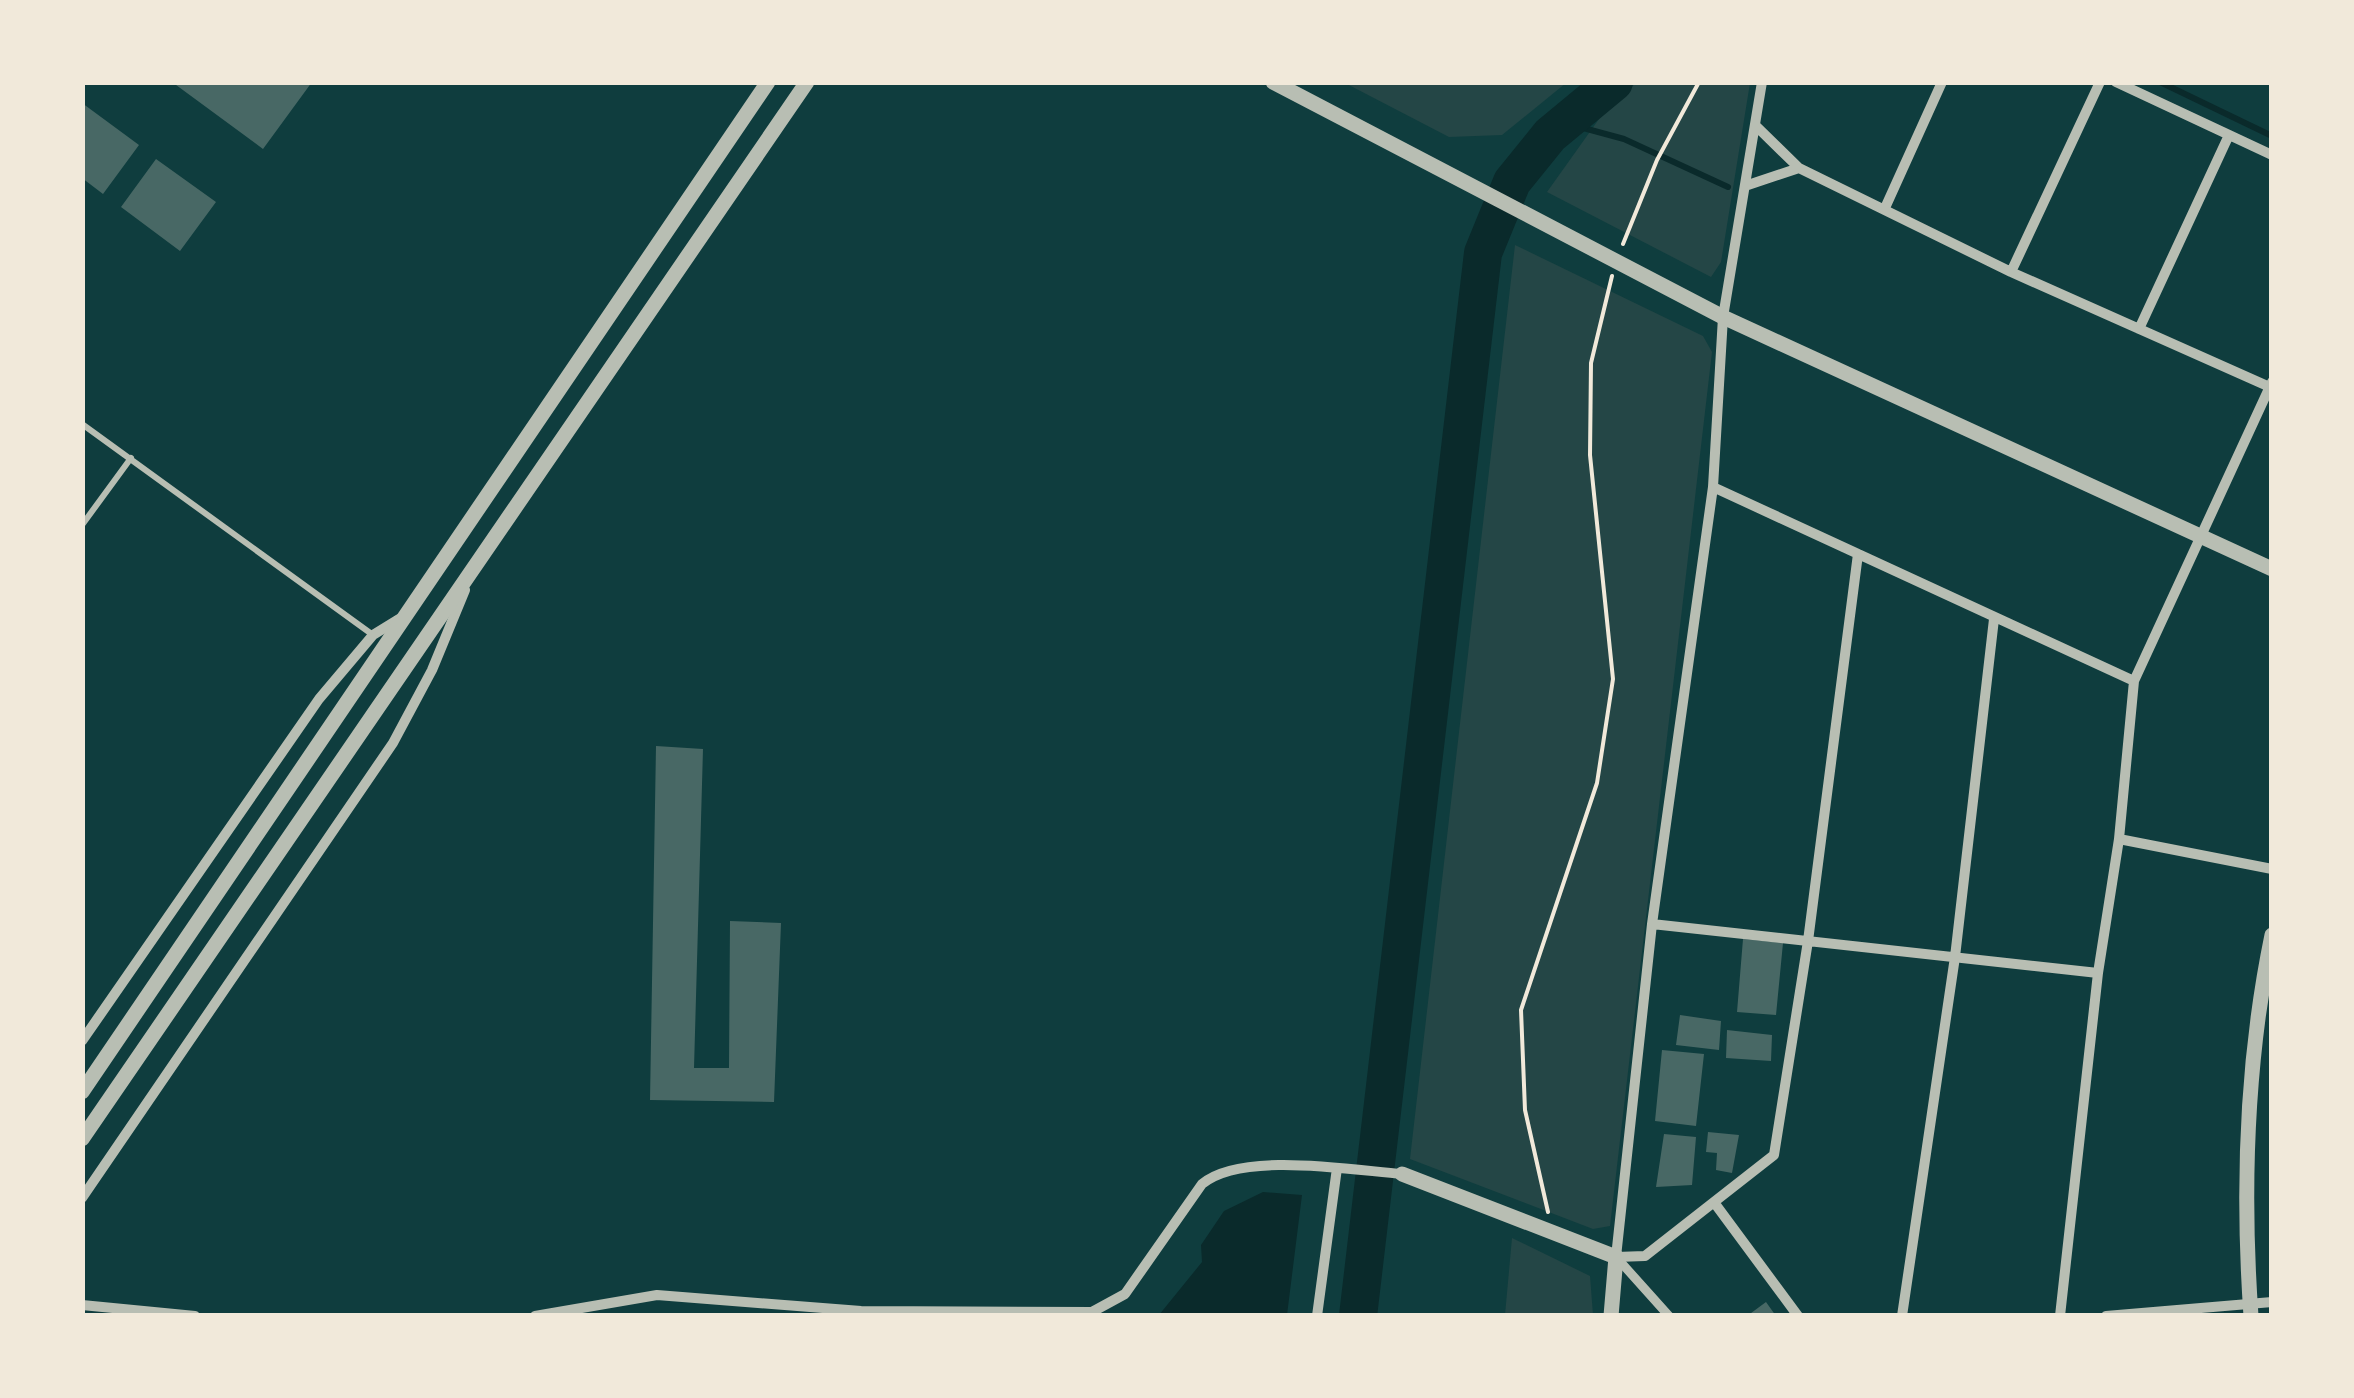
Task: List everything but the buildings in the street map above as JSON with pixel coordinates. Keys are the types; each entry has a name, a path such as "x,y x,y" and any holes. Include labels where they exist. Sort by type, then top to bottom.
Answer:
{"street":[{"path":"82,1092 768,82"},
{"path":"82,1139 807,82"},
{"path":"1273,82 1299,88 1442,173 1723,317 2272,570"},
{"path":"1611,1316 1652,924 1713,487 1723,317 1762,82"},
{"path":"1885,208 1942,82"},
{"path":"2010,272 2100,82"},
{"path":"2116,82 2272,155"},
{"path":"1754,125 1799,168 2010,272 2271,386 2134,680 2119,840 2098,973 2060,1316"},
{"path":"2139,329 2229,135"},
{"path":"1745,186 1799,168"},
{"path":"1713,487 2134,680"},
{"path":"535,1316 657,1296 861,1311 1092,1312 1125,1294 1202,1184 1216,1172 1243,1166 1402,1174 1616,1257 1645,1256 1716,1205 1774,1156 1808,941 1858,554"},
{"path":"82,1198 393,743 432,670 476,566"},
{"path":"82,1042 320,699 373,635 408,613"},
{"path":"1902,1316 1955,957 1994,619"},
{"path":"2119,840 2272,869"},
{"path":"1652,924 2098,973"},
{"path":"2251,1310 2247,1184 2251,1070 2272,935"},
{"path":"1317,1316 1337,1168"},
{"path":"1716,1205 1798,1316"},
{"path":"1616,1257 1669,1316"},
{"path":"2106,1316 2251,1310 2272,1302"},
{"path":"82,1305 195,1316"}],"lane":[{"path":"82,424 373,635"},
{"path":"82,526 131,458"}],"path":[{"path":"1552,1231 1525,1110 1521,1010 1597,783 1612,708 1590,418 1591,364 1616,261 1657,160 1699,82"}],"shaded area":[{"path":"1345,83 1566,83 1502,135 1449,137"},
{"path":"1636,83 1750,83 1721,262 1711,277 1547,192 1604,112"},
{"path":"1515,245 1703,336 1712,352 1610,1226 1593,1229 1410,1159"},
{"path":"1263,1192 1302,1195 1287,1315 1159,1315 1202,1262 1201,1245 1224,1211"},
{"path":"1512,1238 1590,1276 1593,1315 1505,1315"}],"waterway":[{"path":"1358,1316 1483,253 1512,182 1550,135 1614,82"},
{"path":"2160,82 2272,136"},
{"path":"1565,123 1624,139 1728,187"}]}
